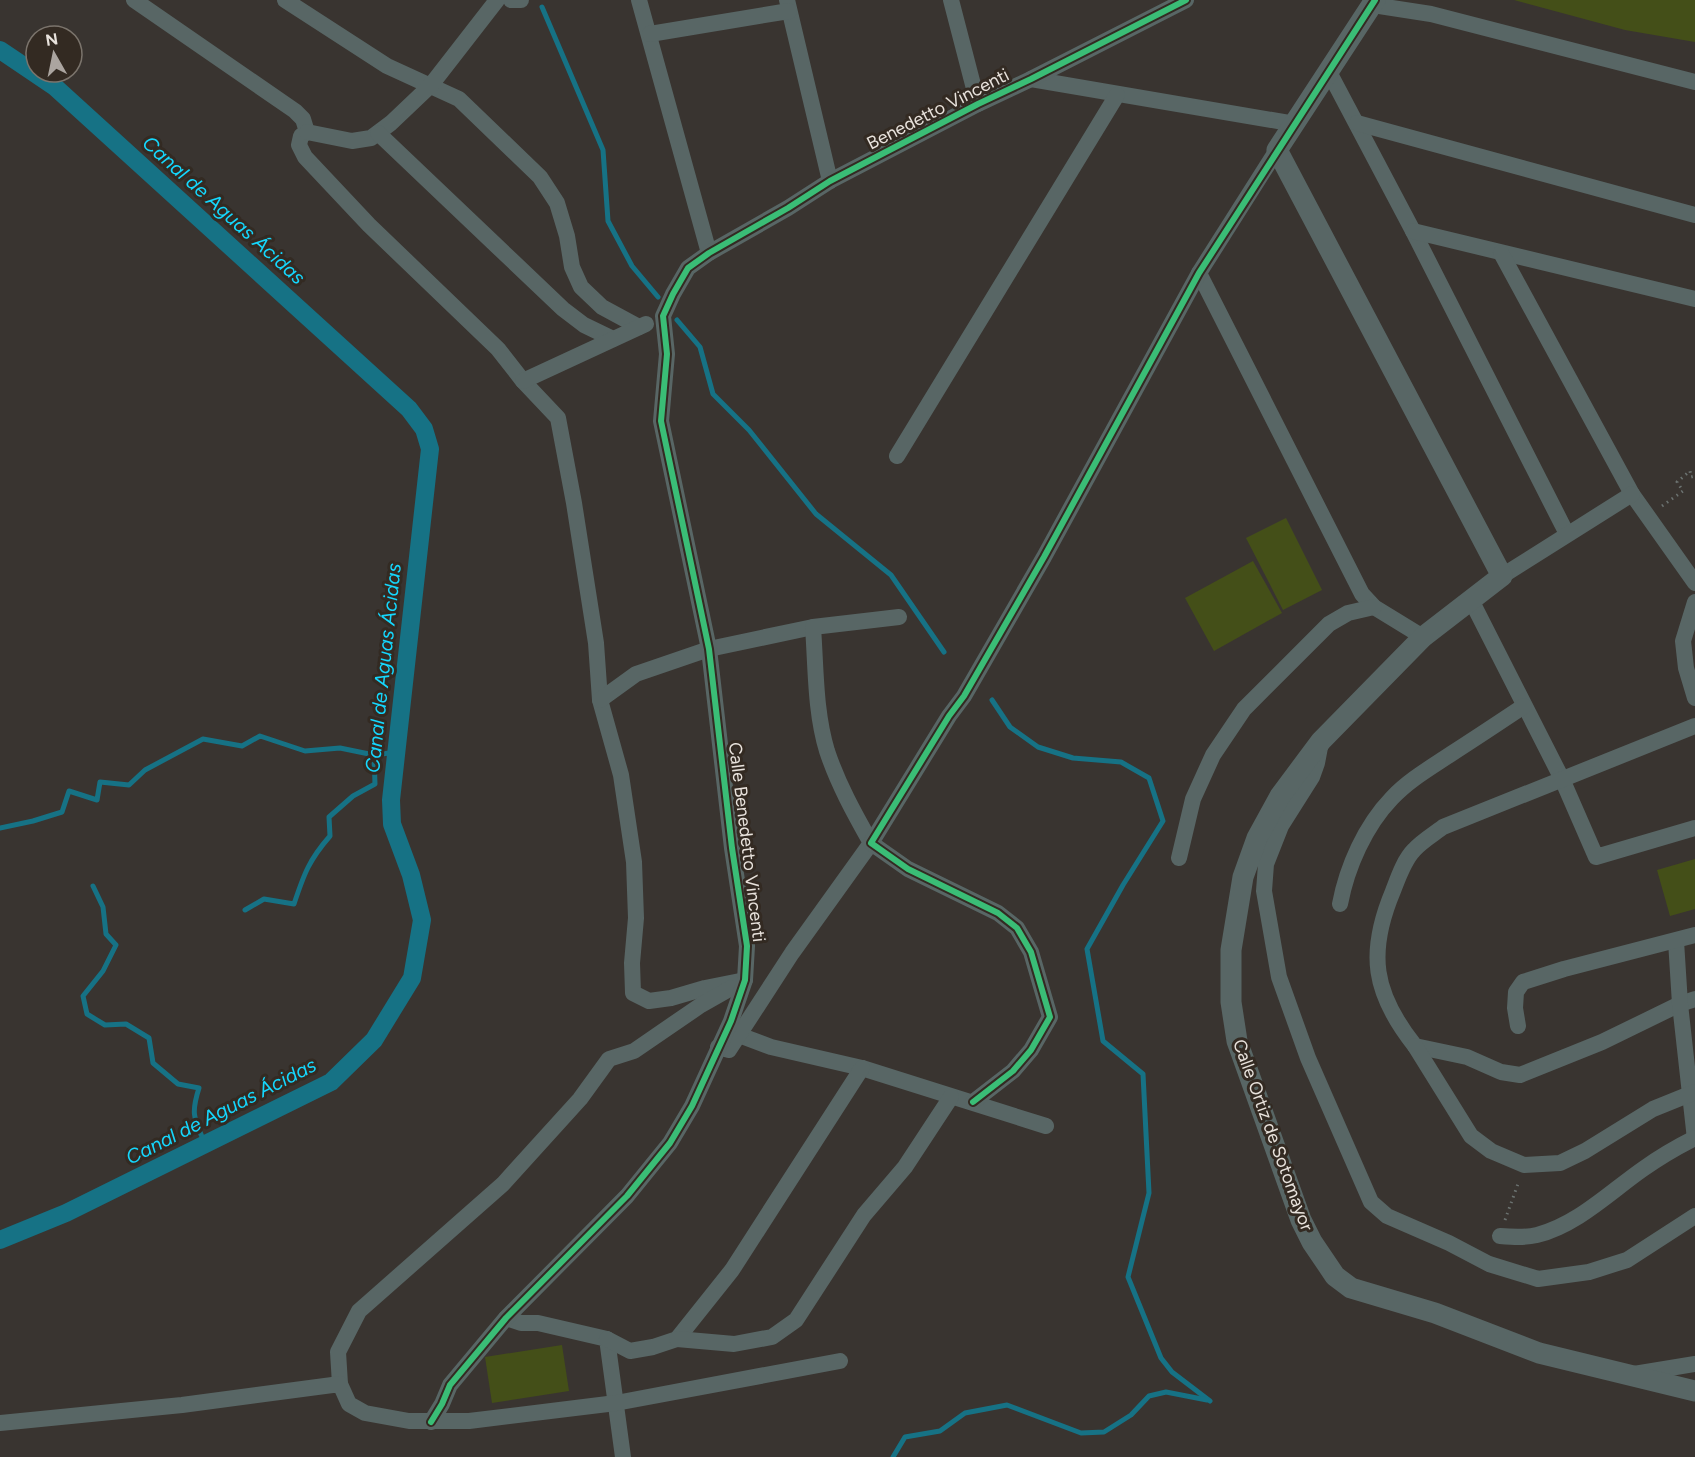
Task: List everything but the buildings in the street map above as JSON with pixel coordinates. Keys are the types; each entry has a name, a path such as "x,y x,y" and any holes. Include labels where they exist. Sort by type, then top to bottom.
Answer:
{"street":[{"path":"134,0 295,111 303,119 307,132"},
{"path":"285,0 387,66 459,99 540,177 557,203 567,236 572,267 581,287 602,307 639,327"},
{"path":"498,0 430,85 378,133 371,138 352,141 307,132 301,136 299,145 305,157 369,225 498,349 523,381 558,418 596,643 600,700 621,776 634,862 636,918 632,963 633,993 650,1001 744,980"},
{"path":"511,0 521,0"},
{"path":"523,381 663,316 688,268 709,253 639,0"},
{"path":"951,0 978,104"},
{"name":"Benedetto Vincenti","path":"709,253 830,181 1186,0"},
{"path":"718,1047 729,1050 792,953 871,843 949,716 964,696 1050,546 1199,273 1374,2 1431,14 1695,82"},
{"path":"650,34 788,6 830,181"},
{"path":"1329,72 1413,231 1567,534"},
{"path":"1031,79 1295,124"},
{"path":"897,456 1117,95"},
{"path":"1357,123 1695,215"},
{"path":"378,133 563,309 584,325 613,339"},
{"path":"1277,150 1502,576"},
{"path":"1413,231 1695,299"},
{"path":"1501,253 1632,494 1695,583"},
{"path":"1199,273 1362,594 1374,607 1424,638"},
{"name":"Calle Benedetto Vincenti","path":"431,1422 450,1385 506,1318 627,1196 670,1143 692,1106 731,1021 744,980 747,946 732,848 709,649 661,421 667,354 663,316"},
{"name":"Calle Ortiz de Sotomayor","path":"1632,494 1502,576 1471,600 1424,638 1321,741 1280,796 1257,838 1243,877 1231,950 1231,1002 1237,1041 1301,1220 1312,1242 1335,1276 1351,1288 1435,1313 1539,1353 1633,1374 1695,1391"},
{"path":"1471,600 1562,779 1596,857 1695,828"},
{"path":"1695,602 1683,641 1686,668 1695,698"},
{"path":"1179,858 1193,799 1213,755 1244,709 1329,624 1348,613 1374,607"},
{"path":"600,700 636,674 709,649 813,627 899,617"},
{"path":"813,627 820,718 827,750 843,793 871,843 908,869 998,913 1017,928 1031,952 1050,1017 1031,1050 1013,1071 973,1102"},
{"path":"1340,904 1358,848 1391,799 1413,779 1524,706"},
{"path":"1692,1093 1653,1109 1585,1151 1560,1163 1524,1165 1491,1150 1471,1136 1415,1046 1396,1022 1377,973 1378,938 1385,910 1413,850 1443,827 1695,726"},
{"path":"1321,741 1312,777 1281,826 1266,864 1264,891 1279,978 1308,1058 1371,1202 1387,1216 1490,1264 1538,1280 1589,1272 1627,1260 1695,1216"},
{"path":"1518,1026 1515,1008 1516,992 1523,982 1695,935"},
{"path":"1500,1236 1520,1238 1538,1235 1566,1223 1594,1206 1651,1164 1695,1138 1688,1002 1676,941"},
{"path":"744,980 701,1005 634,1051 609,1059 580,1099 503,1184 359,1311 338,1352 340,1384 349,1404 365,1413 409,1421 469,1421 616,1402 840,1362"},
{"path":"1415,1046 1467,1057 1501,1072 1520,1075 1602,1042 1688,1002"},
{"path":"739,1035 771,1047 862,1068 1046,1126"},
{"path":"677,1339 732,1270 862,1068"},
{"path":"506,1318 521,1323 538,1323 607,1339 630,1351 653,1347 677,1339 734,1344 772,1337 796,1320 864,1215 905,1167 951,1097"},
{"path":"607,1339 623,1457"},
{"path":"1633,1374 1695,1364"},
{"path":"0,1423 182,1405 340,1384"}],"path":[{"path":"1648,516 1683,491 1677,482 1690,471 1691,477 1695,476"},
{"path":"1500,1236 1524,1165"}],"green space":[{"path":"1514,0 1695,0 1695,42 1625,30"},
{"path":"1286,518 1322,590 1283,610 1246,538"},
{"path":"1253,561 1282,613 1214,651 1185,598"},
{"path":"1695,859 1695,909 1670,916 1657,870"},
{"path":"562,1345 569,1391 492,1403 485,1357"}],"waterway":[{"path":"542,7 603,150 608,221 632,266 658,297"},
{"name":"Canal de Aguas Ácidas","path":"0,50 55,87 409,409 424,429 430,449 391,800 392,824 411,875 422,920 412,978 374,1040 331,1082 66,1213 0,1240"},
{"path":"677,320 700,347 713,394 749,430 816,514 891,575 944,652"},
{"path":"992,700 1010,727 1038,747 1073,758 1121,762 1149,778 1163,821 1087,949 1103,1041 1143,1074 1149,1193 1128,1277 1161,1358 1172,1372 1210,1401"},
{"path":"0,828 62,812 69,791 97,800 100,782 129,785 145,770 203,739 242,746 260,736 305,751 340,748 374,755 397,752"},
{"path":"245,910 264,899 294,904 308,868 330,836 329,817 353,796 375,784 374,755"},
{"path":"93,886 103,907 106,934 116,945 103,971 83,996 87,1014 105,1025 126,1024 149,1038 153,1063 178,1084 199,1088 194,1111 205,1144"},
{"path":"893,1457 905,1437 940,1431 965,1413 1007,1405 1081,1433 1104,1432 1131,1415 1149,1396 1166,1392 1207,1400"}],"cycle path":[{"path":"431,1422 450,1385 506,1318 627,1196 670,1143 692,1106 731,1021 745,980 747,946 732,848 709,649 661,421 667,354 663,316 673,294 688,268 709,253 830,181 1186,0"},
{"path":"973,1102 1013,1071 1031,1050 1050,1017 1031,952 1017,928 998,913 908,869 871,843 949,716 964,696 1044,557 1199,273 1375,0"}]}
